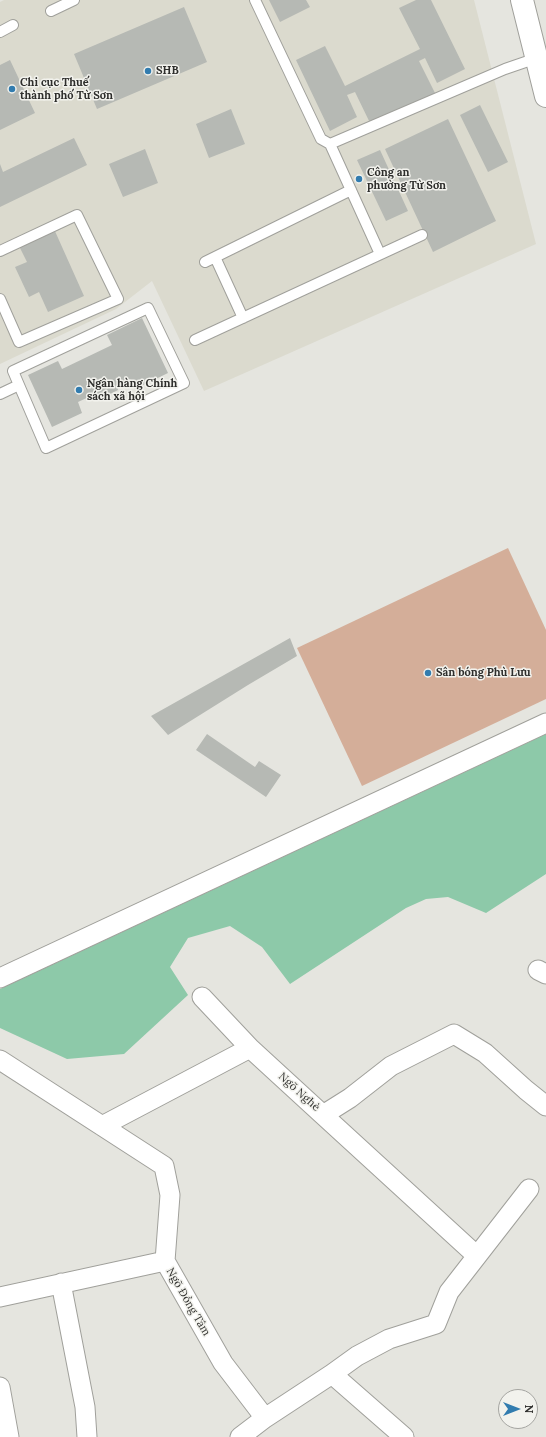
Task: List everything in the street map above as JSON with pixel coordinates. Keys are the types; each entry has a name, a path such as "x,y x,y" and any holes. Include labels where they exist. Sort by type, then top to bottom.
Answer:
{"main road":[{"path":"522,0 546,96"}],"street":[{"path":"0,978 546,724"},
{"name":"Ngõ Nghè","path":"202,997 250,1048 323,1115 350,1098 391,1066 454,1034 486,1053 526,1090 546,1106"},
{"path":"102,1126 250,1048"},
{"name":"Ngõ Đồng Tâm","path":"0,1060 164,1166 170,1194 165,1262 223,1363 265,1418"},
{"path":"323,1115 477,1256"},
{"path":"240,1437 265,1418 357,1356 389,1339 436,1324 449,1292 528,1189"},
{"path":"0,1297 165,1262"},
{"path":"61,1283 85,1407 88,1437"},
{"path":"332,1374 404,1437"},
{"path":"0,1387 9,1437"}],"lane":[{"path":"51,11 74,0"},
{"path":"256,0 321,139 330,144 380,254"},
{"path":"0,32 13,25"},
{"path":"330,144 505,69 537,58"},
{"path":"205,262 351,190"},
{"path":"0,251 77,215 118,299 19,342 0,299"},
{"path":"195,340 422,235"},
{"path":"215,257 243,318"},
{"path":"148,308 184,384 46,448 19,385 13,372 148,308"},
{"path":"0,394 19,385"}],"shaded area":[{"name":"Công an phường Từ Sơn","path":"4,0 474,0 536,244 204,391 152,281 116,309 0,364 0,2"},
{"name":"Sân bóng Phù Lưu","path":"508,548 546,630 546,699 362,786 297,648"},
{"path":"546,734 546,874 486,913 448,897 426,899 406,908 290,984 262,947 230,926 188,938 170,967 188,995 124,1054 67,1059 0,1028 0,989"}],"building":[{"path":"269,0 306,0 310,7 280,22"},
{"path":"416,0 431,0 465,69 437,83 425,58 419,61 435,93 371,125 355,92 347,95 357,117 330,131 296,60 325,46 345,86 420,49 399,8"},
{"path":"184,7 207,62 97,109 74,54"},
{"name":"Chi cục Thuế thành phố Từ Sơn","path":"10,60 35,113 0,130 0,65"},
{"path":"480,105 508,162 488,172 460,115"},
{"path":"231,109 245,144 209,158 196,124"},
{"path":"448,119 496,221 433,252 385,149"},
{"path":"74,138 87,165 0,207 0,164 3,172"},
{"path":"145,149 158,183 123,197 109,164"},
{"path":"380,150 408,211 386,221 357,160"},
{"path":"54,229 84,296 48,312 39,292 29,297 15,267 27,262 19,246"},
{"path":"142,318 168,373 135,389 130,379 117,386 118,390 96,401 93,395 78,402 82,413 52,427 28,375 58,361 62,369 112,345 107,335"},
{"path":"290,638 297,656 168,735 151,716"},
{"path":"207,734 255,767 259,761 281,775 266,797 196,750"}],"place":[{"name":"SHB","path":"148,71"},
{"name":"Chi cục Thuế thành phố Từ Sơn","path":"12,89"},
{"name":"Công an phường Từ Sơn","path":"359,179"},
{"name":"Ngân hàng Chính sách xã hội","path":"79,390"},
{"name":"Sân bóng Phù Lưu","path":"428,673"}]}
